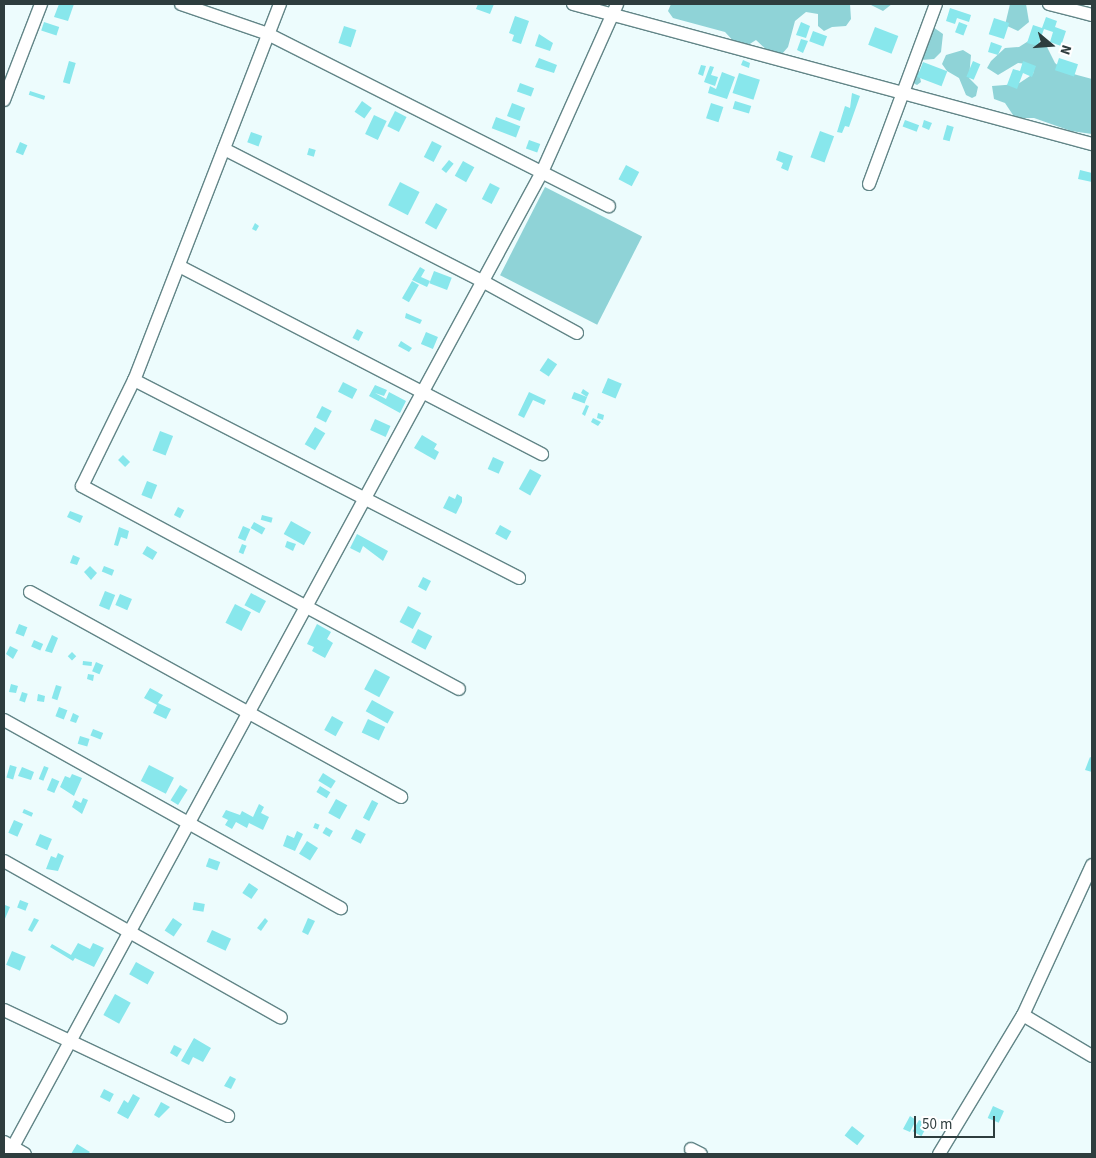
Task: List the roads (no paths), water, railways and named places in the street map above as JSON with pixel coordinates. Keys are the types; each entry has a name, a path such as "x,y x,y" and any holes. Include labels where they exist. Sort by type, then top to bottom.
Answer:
{"street":[{"path":"5,91 41,4"},
{"path":"181,4 268,34 609,206"},
{"path":"280,4 134,380 82,486 459,689"},
{"path":"573,4 612,17 1092,144"},
{"path":"25,1154 8,1148 70,1042 484,282 542,172 617,4"},
{"path":"869,184 936,4"},
{"path":"1049,4 1092,15"},
{"path":"224,149 484,282 577,333"},
{"path":"178,266 542,454"},
{"path":"134,380 519,578"},
{"path":"30,592 401,796"},
{"path":"4,720 340,908"},
{"path":"4,861 281,1018"},
{"path":"939,1154 1023,1016 1092,865"},
{"path":"4,1010 228,1116"},
{"path":"1023,1016 1092,1056"}]}
